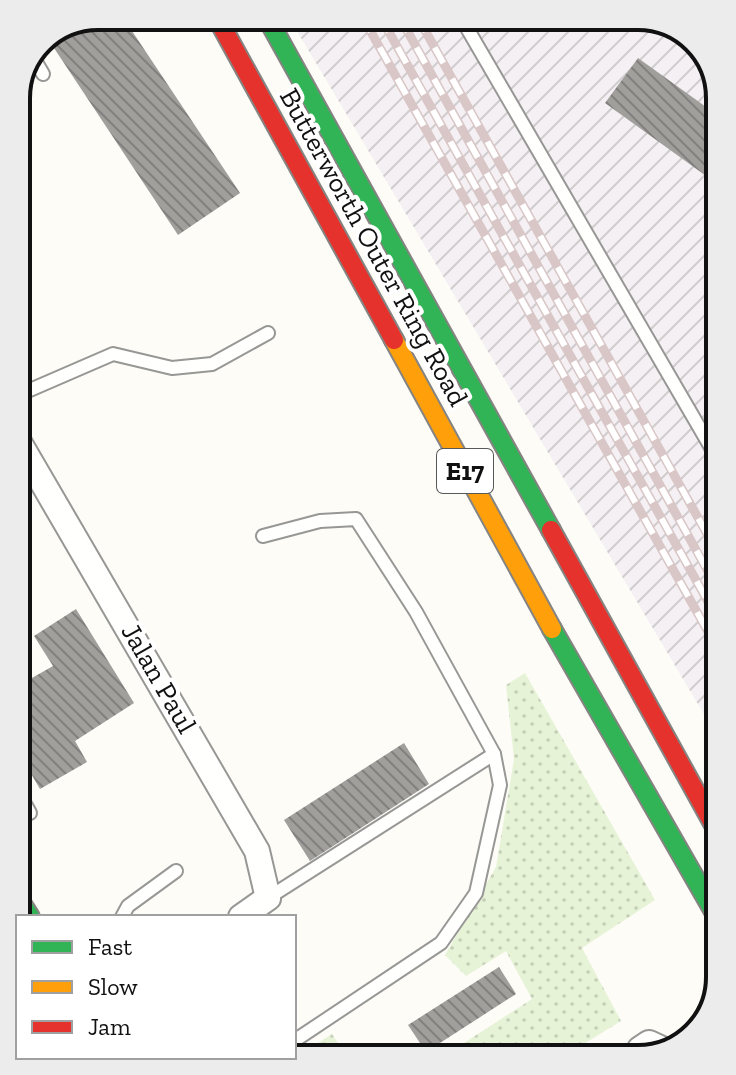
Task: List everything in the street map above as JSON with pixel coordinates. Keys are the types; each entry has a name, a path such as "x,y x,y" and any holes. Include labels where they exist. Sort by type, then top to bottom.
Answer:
{"main road":[{"name":"Butterworth Outer Ring Road","path":"224,30 553,631 706,898"},
{"name":"Butterworth Outer Ring Road","path":"274,30 706,811"}],"street":[{"name":"Jalan Paul","path":"30,461 257,851 268,898"},
{"path":"244,915 268,898"}],"lane":[{"path":"468,30 706,439"},
{"path":"38,66 43,74"},
{"path":"30,390 113,354 172,368 212,364 268,333"},
{"path":"263,536 320,521 356,519 416,612 494,754 500,785 476,893 441,943 296,1040"},
{"path":"268,898 494,754"},
{"path":"123,915 128,906 176,871"}],"shaded area":[{"path":"296,30 643,30 672,39 697,64 704,80 706,98 706,718"}],"green space":[{"path":"525,673 655,900 582,948 621,1021 582,1045 461,1045 532,999 506,951 466,976 445,955 496,867 514,759 506,685"},
{"path":"332,1034 339,1045 315,1045"}],"building":[{"path":"131,30 240,193 178,235 53,47 60,41 84,31"},
{"path":"638,58 706,107 706,176 605,103"},
{"path":"76,609 134,703 75,741 87,762 40,789 30,772 30,679 53,666 34,636"},
{"path":"404,743 429,784 310,861 284,820"},
{"path":"499,967 516,994 437,1045 421,1045 408,1025"}],"railway":[{"path":"370,30 706,628"},
{"path":"388,30 706,598"},
{"path":"407,30 706,568"},
{"path":"425,30 706,532"}],"traffic: fast":[{"path":"274,30 551,530"},
{"path":"552,629 706,898"}],"traffic: slow":[{"path":"394,340 552,629"}],"traffic: jam":[{"path":"224,30 394,340"},
{"path":"551,530 706,811"}]}
